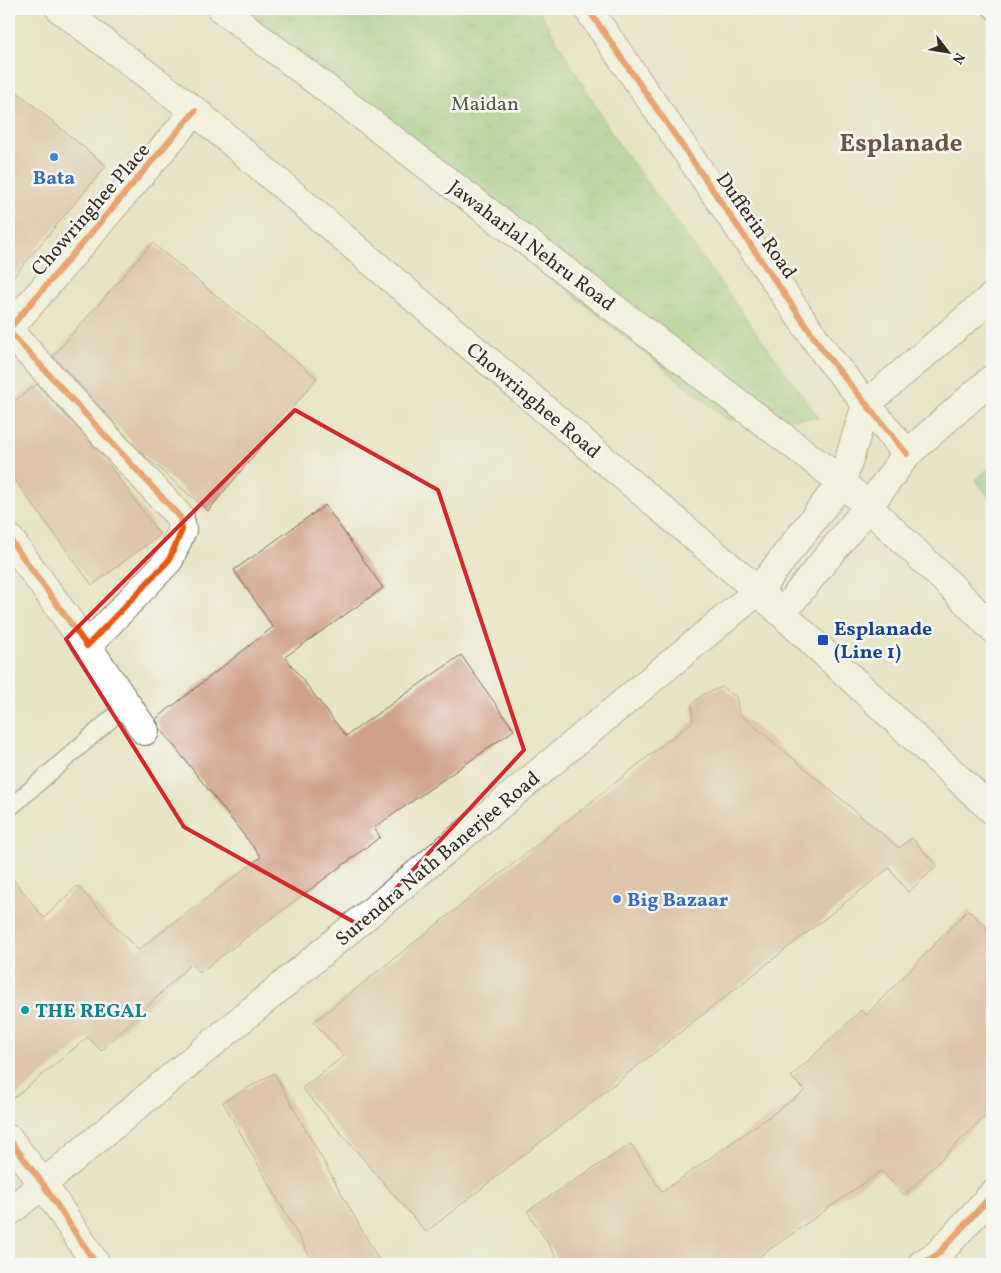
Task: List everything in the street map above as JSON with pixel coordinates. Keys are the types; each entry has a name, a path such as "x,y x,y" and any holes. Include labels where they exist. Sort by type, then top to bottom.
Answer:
{"main road":[{"name":"Chowringhee Road","path":"60,9 195,111 758,591 992,810"},
{"name":"Jawaharlal Nehru Road","path":"222,9 842,482"},
{"name":"Dufferin Road","path":"588,9 827,356 907,454"},
{"name":"Chowringhee Place","path":"9,330 195,111"},
{"path":"992,297 866,404 842,482 992,628"},
{"path":"9,330 180,517 182,530 169,560 87,646"},
{"path":"782,613 868,507 907,454 992,380"},
{"name":"Surendra Nath Banerjee Road","path":"9,1212 758,591 842,482"},
{"path":"9,538 87,646 145,731"},
{"path":"9,1139 43,1184 96,1264"},
{"path":"936,1261 992,1195"}],"lane":[{"path":"12,806 127,705"}],"highlighted area":[{"path":"295,410 438,490 524,750 361,926 184,827 66,639"}],"green space":[{"name":"Maidan","path":"219,9 538,9 616,140 819,418 728,420"},
{"path":"992,466 992,501 975,480"}],"building":[{"path":"9,85 106,166 9,282"},
{"path":"152,243 317,378 208,511 146,457 53,356"},
{"path":"37,384 103,456 160,535 92,585 9,472 9,405"},
{"path":"325,505 383,588 285,657 346,736 461,655 514,730 374,828 380,837 199,973 192,963 101,1051 88,1037 9,1102 9,874 44,918 77,886 138,950 261,857 160,728 156,719 273,627 234,570"},
{"path":"722,687 736,697 739,713 899,848 912,838 937,866 908,892 889,868 426,1232 302,1088 344,1056 314,1022 693,721 692,704 702,695"},
{"path":"968,910 992,933 992,1110 904,1195 881,1171 749,1264 561,1264 527,1211 631,1144 662,1192 805,1091 791,1077 861,1010 866,1015"},
{"path":"274,1073 381,1264 314,1264 223,1102"}],"cycle path":[{"path":"588,9 827,356 907,454"},
{"path":"9,329 195,111"},
{"path":"9,331 180,517 182,530 169,560 87,646 9,538"},
{"path":"9,1139 43,1184 96,1264"},
{"path":"922,1264 938,1254 992,1195"}],"place":[{"name":"Bata","path":"54,157"},
{"name":"Esplanade (Line 1)","path":"823,640"},
{"name":"Big Bazaar","path":"617,899"},
{"name":"THE REGAL","path":"25,1010"}],"district":[{"name":"Esplanade","path":"901,142"}]}
